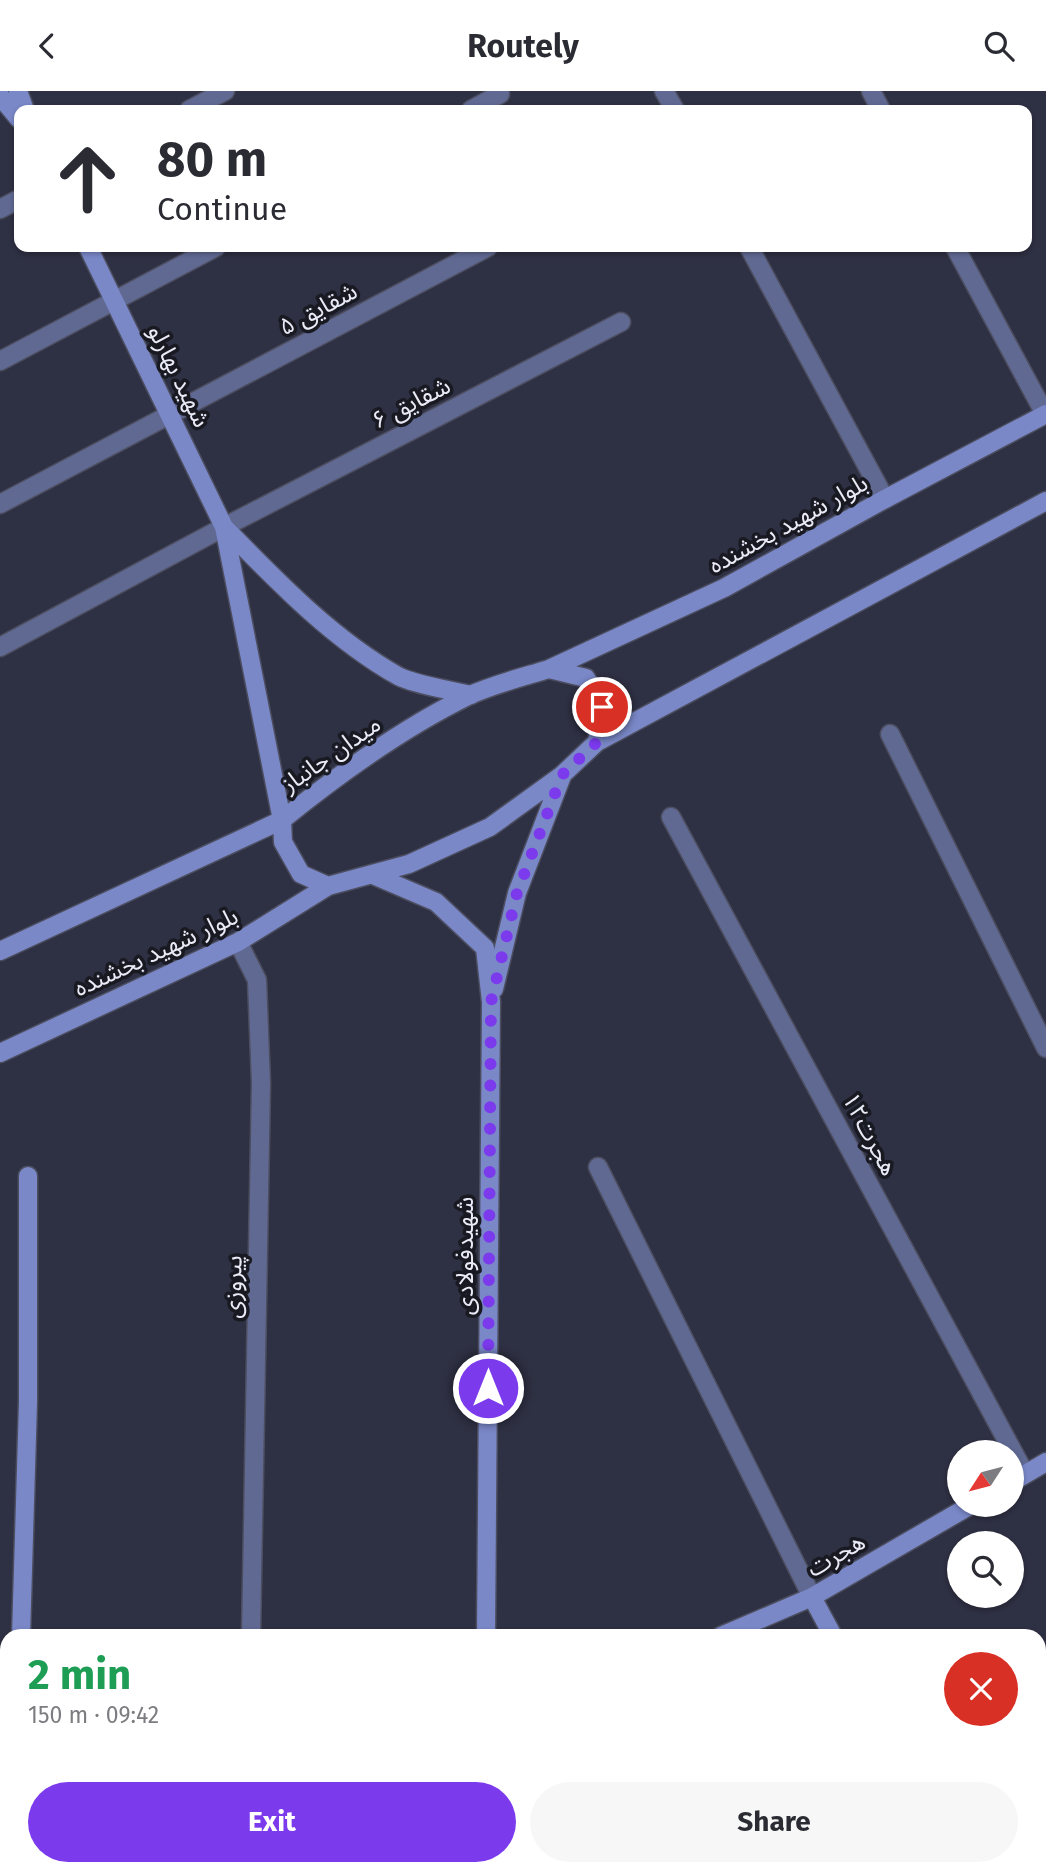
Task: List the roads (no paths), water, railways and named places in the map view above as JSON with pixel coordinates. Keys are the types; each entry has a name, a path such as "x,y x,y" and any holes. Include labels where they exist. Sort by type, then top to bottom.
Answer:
{"street":[{"path":"198,105 225,91"},
{"path":"480,105 500,94"},
{"path":"0,96 14,113"},
{"name":"شهید بهارلو","path":"90,252 224,527"},
{"path":"0,361 207,252"},
{"name":"شقایق ۵","path":"0,504 479,252"},
{"path":"751,252 885,499"},
{"path":"958,252 1045,414"},
{"name":"شقایق ۶","path":"0,647 224,527 621,322"},
{"name":"بلوار شهید بخشنده","path":"550,669 724,588 1045,414"},
{"path":"328,885 409,865 490,827 562,775 597,742 1046,501"},
{"path":"224,527 271,575 340,636 401,677 471,695"},
{"path":"0,951 282,820 224,527"},
{"path":"550,669 586,678 602,707 597,742"},
{"name":"میدان جانباز","path":"328,885 302,874 283,842 282,820 346,769 423,721 471,695 550,669"},
{"path":"890,734 1046,1048"},
{"path":"491,1002 517,893 562,775"},
{"name":"هجرت۱۲","path":"671,817 998,1440"},
{"path":"373,875 436,902 485,948 491,1002"},
{"name":"بلوار شهید بخشنده","path":"0,1053 238,943 328,885"},
{"name":"پیروزی","path":"238,943 257,980 261,1083 251,1629"},
{"name":"شهیدفولادی","path":"486,1629 491,1002"},
{"path":"598,1167 829,1629"},
{"path":"21,1629 28,1402 27,1177"},
{"path":"1024,1475 1046,1462"},
{"name":"هجرت","path":"737,1629 812,1597 950,1517"}]}
